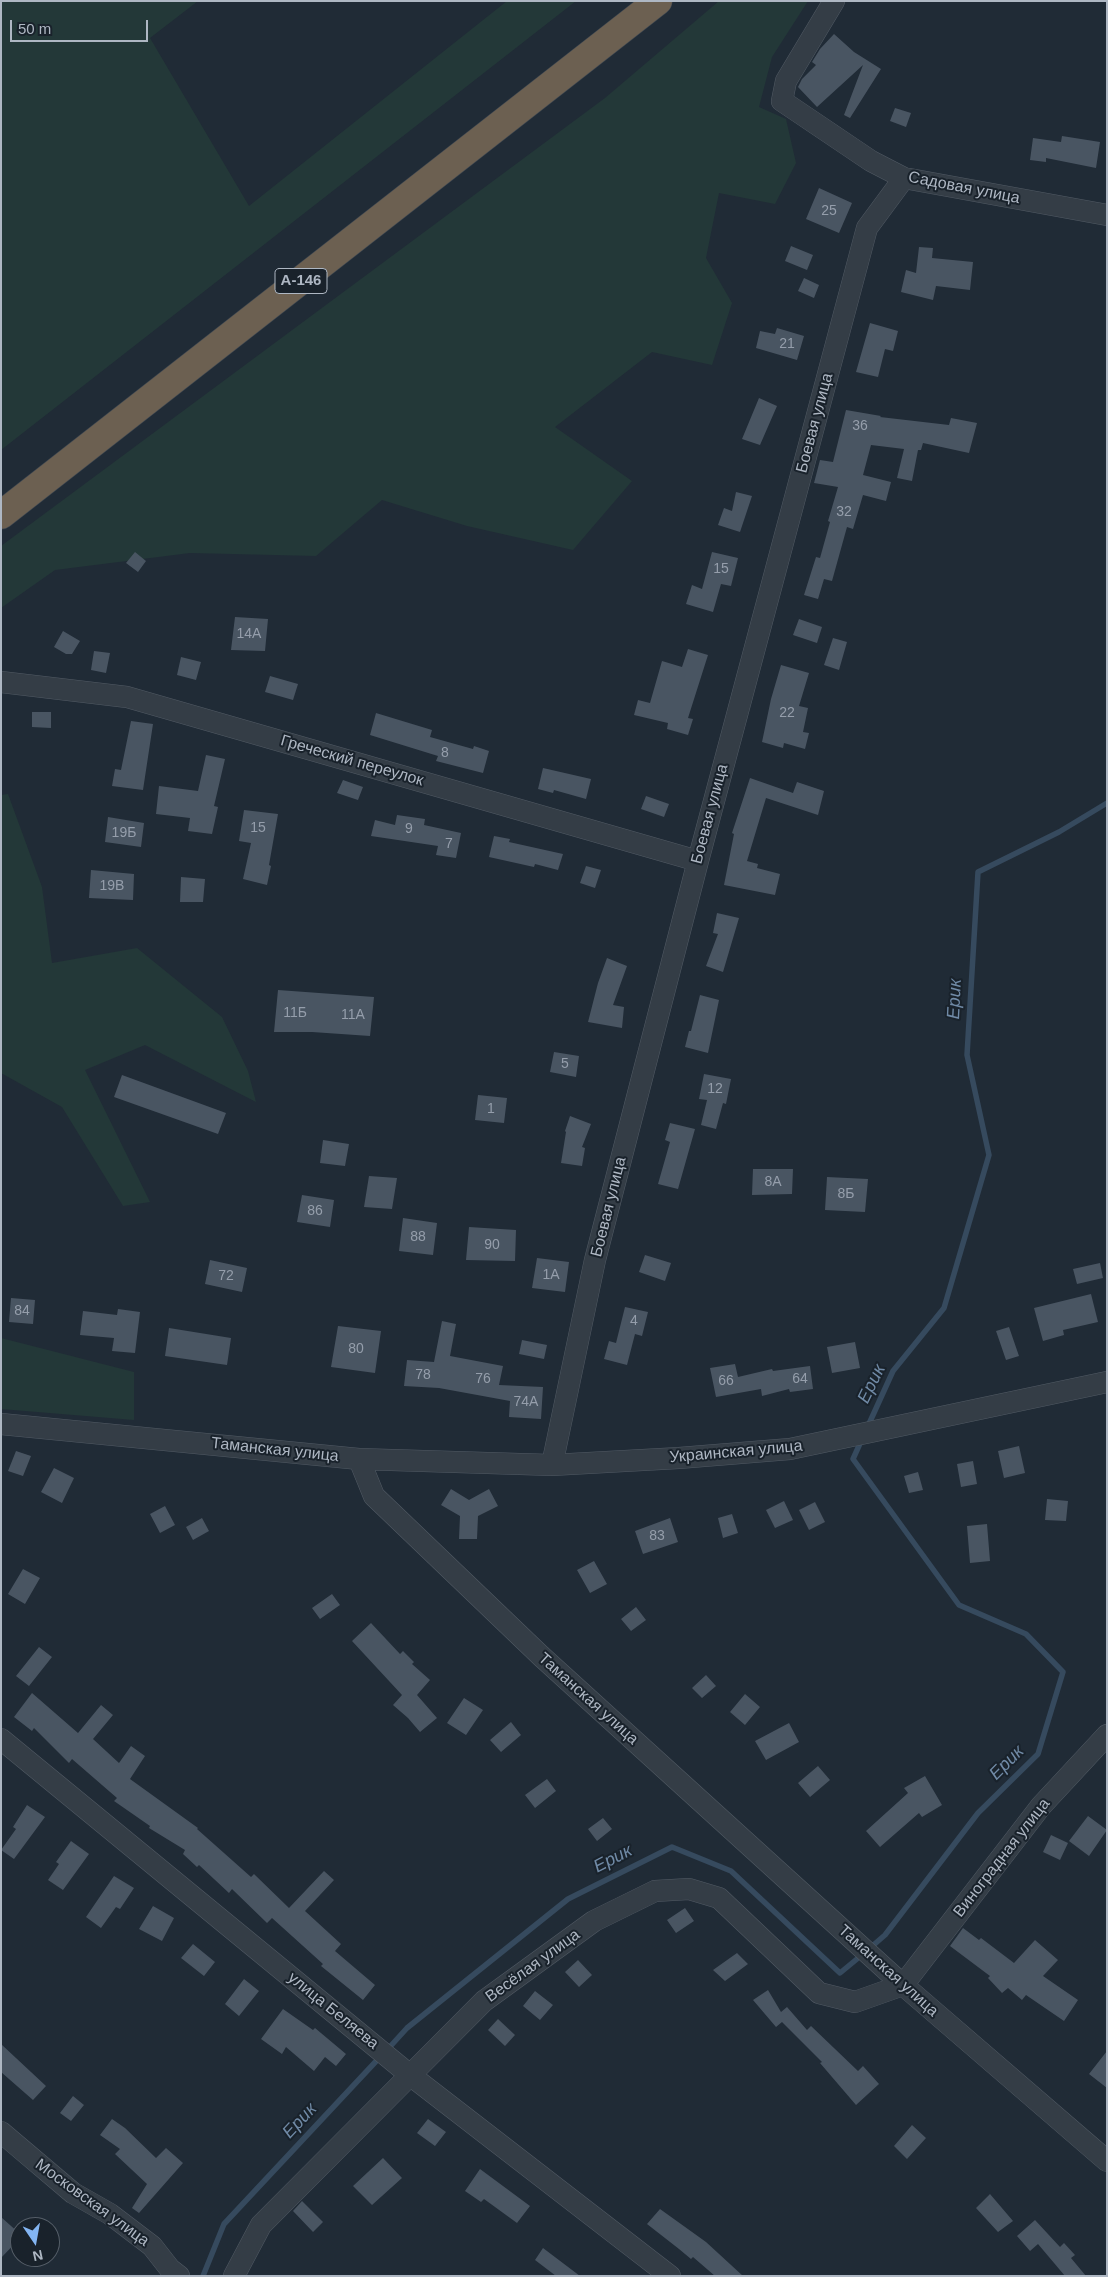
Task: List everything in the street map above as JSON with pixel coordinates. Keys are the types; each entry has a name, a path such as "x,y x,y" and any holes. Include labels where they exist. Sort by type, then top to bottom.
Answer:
{"highway":[{"name":"А-146","path":"1,515 658,1"}],"street":[{"name":"Садовая улица","path":"834,1 786,81 782,101 871,161 904,178 1107,215"},
{"name":"Боевая улица","path":"552,1465 595,1260 698,861 867,228 904,178"},
{"name":"Греческий переулок","path":"1,682 127,696 698,861"},
{"name":"Украинская улица","path":"359,1458 552,1465 679,1458 790,1449 1107,1382"},
{"name":"Таманская улица","path":"1,1424 359,1458 374,1496 541,1656 902,1985 1107,2161"},
{"name":"Виноградная улица","path":"902,1985 1041,1806 1107,1735"},
{"name":"улица Беляева","path":"1,1739 410,2075 670,2276"},
{"name":"Весёлая улица","path":"234,2276 261,2225 484,2001 594,1921 655,1892 690,1889 719,1898 819,1993 856,2002 902,1985"},
{"name":"Московская улица","path":"1,2132 73,2193 110,2214 152,2246 172,2273"}],"green space":[{"path":"1,1 198,1 150,38 249,206 507,1 576,1 1,450"},
{"path":"719,1 808,1 772,57 759,107 786,119 796,163 775,204 719,193 706,258 732,303 712,365 652,352 555,427 632,481 573,550 467,526 382,500 316,556 190,553 55,570 1,608 1,546 605,98"},
{"path":"8,794 42,887 52,963 137,948 222,1017 248,1071 256,1102 145,1045 85,1070 150,1202 123,1206 62,1107 1,1073 1,795"},
{"path":"1,1338 134,1372 134,1420 1,1409"}],"building":[{"path":"834,34 854,52 881,69 850,118 844,115 863,65 817,107 798,87 802,79 816,65 812,62 820,49"},
{"path":"895,108 911,113 906,127 890,121"},
{"path":"1062,136 1100,142 1096,168 1046,158 1046,162 1030,160 1033,138 1061,142"},
{"path":"819,188 852,203 839,233 806,219"},
{"path":"791,246 813,255 807,270 785,261"},
{"path":"919,247 933,248 932,258 973,262 970,290 936,286 933,300 901,292 906,270 916,273"},
{"path":"804,278 819,285 814,298 798,291"},
{"path":"870,323 898,331 893,351 885,349 878,377 856,372"},
{"path":"777,328 804,336 797,360 756,348 760,331 775,334"},
{"path":"759,398 777,406 760,445 742,439"},
{"path":"846,410 880,417 949,425 951,418 977,423 969,453 923,443 921,450 918,450 912,481 897,478 904,449 871,445 863,475 891,482 886,501 863,495 853,529 847,527 832,581 824,579 818,599 804,595 816,557 820,558 838,487 814,483 820,460 833,462"},
{"path":"736,492 752,496 740,532 718,525 724,508 732,511"},
{"path":"135,552 146,561 138,572 126,563"},
{"path":"712,552 738,558 731,586 721,584 713,612 686,604 692,585 702,589"},
{"path":"235,617 268,619 265,651 231,650"},
{"path":"799,619 822,627 817,643 793,635"},
{"path":"63,631 80,641 72,654 66,654 54,647"},
{"path":"833,638 847,642 839,670 824,665"},
{"path":"688,649 708,655 688,718 693,719 688,735 667,729 668,723 634,715 638,700 650,703 662,661 682,667"},
{"path":"94,651 110,653 106,673 91,670"},
{"path":"181,657 201,662 196,680 177,675"},
{"path":"781,665 809,673 799,706 808,708 803,732 809,733 805,749 784,743 783,748 762,742 771,699"},
{"path":"270,676 298,684 293,700 265,692"},
{"path":"32,712 51,712 51,728 32,727"},
{"path":"376,713 432,730 430,737 473,749 474,746 489,751 483,773 436,761 438,756 370,735"},
{"path":"131,721 153,724 143,790 112,786 115,769 121,770"},
{"path":"206,755 225,759 214,806 218,807 212,834 188,831 190,818 156,814 159,786 198,791"},
{"path":"543,768 591,779 586,799 554,790 553,793 538,789"},
{"path":"750,778 793,793 797,782 824,791 818,815 766,798 747,861 758,864 757,868 780,874 775,895 724,885 734,834 732,833"},
{"path":"343,780 363,787 358,800 337,793"},
{"path":"646,796 669,804 664,817 641,809"},
{"path":"244,810 278,814 267,885 243,879 251,843 239,841"},
{"path":"397,815 425,819 424,825 461,833 456,858 436,855 438,846 371,836 375,820 395,825"},
{"path":"108,817 144,823 141,847 105,842"},
{"path":"494,836 510,839 509,842 563,854 558,870 535,864 534,867 489,857"},
{"path":"586,866 601,870 595,888 580,883"},
{"path":"91,870 134,874 133,900 89,898"},
{"path":"181,877 205,879 203,902 180,902"},
{"path":"717,913 739,918 723,972 706,966 718,934 713,933"},
{"path":"607,958 627,966 613,1005 624,1007 622,1028 588,1022 598,983"},
{"path":"278,990 374,997 370,1036 312,1032 274,1032"},
{"path":"700,995 719,1000 708,1053 685,1047"},
{"path":"554,1052 579,1056 576,1077 550,1072"},
{"path":"704,1074 731,1079 726,1104 723,1103 716,1129 701,1125 707,1100 699,1099"},
{"path":"122,1075 226,1113 218,1134 114,1097"},
{"path":"478,1095 507,1098 504,1123 475,1120"},
{"path":"570,1116 591,1124 582,1147 585,1148 582,1166 561,1163 565,1131"},
{"path":"670,1123 695,1129 678,1189 658,1184 670,1142 665,1140"},
{"path":"323,1140 349,1144 345,1166 320,1163"},
{"path":"753,1169 793,1169 792,1194 752,1195"},
{"path":"369,1176 397,1178 392,1209 364,1207"},
{"path":"827,1177 868,1179 865,1212 825,1210"},
{"path":"302,1195 334,1200 330,1227 297,1222"},
{"path":"403,1218 437,1223 433,1255 399,1251"},
{"path":"469,1227 516,1230 515,1261 466,1260"},
{"path":"645,1255 671,1263 665,1281 639,1272"},
{"path":"537,1258 569,1262 565,1292 532,1288"},
{"path":"210,1260 247,1268 242,1292 205,1284"},
{"path":"1100,1263 1103,1278 1077,1284 1073,1269"},
{"path":"1091,1294 1098,1322 1063,1330 1064,1335 1043,1341 1034,1308"},
{"path":"11,1298 35,1300 33,1324 9,1322"},
{"path":"625,1307 648,1312 642,1336 635,1334 627,1365 604,1359 609,1341 616,1343"},
{"path":"118,1309 140,1312 135,1353 112,1351 114,1338 80,1335 83,1311 117,1315"},
{"path":"442,1321 456,1324 450,1356 503,1366 499,1385 543,1387 541,1419 509,1417 510,1401 439,1388 404,1386 407,1360 434,1362"},
{"path":"338,1326 381,1331 375,1373 331,1367"},
{"path":"1009,1327 1019,1356 1006,1360 996,1331"},
{"path":"169,1328 231,1338 227,1365 165,1356"},
{"path":"522,1340 547,1345 544,1359 519,1354"},
{"path":"855,1342 860,1368 832,1373 827,1347"},
{"path":"735,1364 738,1377 772,1369 773,1371 810,1366 813,1389 790,1392 789,1389 762,1396 761,1389 716,1397 710,1368"},
{"path":"1019,1446 1025,1473 1004,1478 998,1451"},
{"path":"16,1451 31,1456 23,1476 8,1471"},
{"path":"973,1461 977,1484 961,1487 957,1464"},
{"path":"54,1468 74,1478 62,1503 41,1492"},
{"path":"918,1472 923,1490 909,1493 904,1476"},
{"path":"451,1489 469,1500 489,1489 498,1506 478,1516 477,1539 459,1539 460,1516 441,1505"},
{"path":"1047,1499 1068,1501 1066,1521 1045,1520"},
{"path":"784,1501 793,1520 775,1528 766,1510"},
{"path":"815,1502 825,1522 809,1530 799,1510"},
{"path":"165,1506 175,1525 160,1533 150,1514"},
{"path":"732,1514 738,1533 723,1538 718,1518"},
{"path":"202,1518 209,1531 193,1540 186,1527"},
{"path":"670,1518 678,1542 643,1554 635,1531"},
{"path":"987,1524 990,1561 970,1563 967,1526"},
{"path":"594,1561 607,1584 590,1593 577,1570"},
{"path":"23,1569 40,1578 25,1604 8,1594"},
{"path":"332,1594 340,1605 320,1619 312,1608"},
{"path":"636,1607 646,1620 631,1631 621,1619"},
{"path":"371,1623 400,1654 403,1651 414,1662 412,1664 430,1680 417,1695 437,1718 420,1732 393,1705 402,1695 352,1641"},
{"path":"39,1647 52,1657 29,1686 16,1676"},
{"path":"706,1675 716,1686 702,1698 692,1688"},
{"path":"32,1693 78,1733 101,1705 113,1715 93,1739 119,1763 131,1746 145,1756 130,1779 198,1828 251,1877 254,1874 289,1908 324,1871 334,1880 305,1911 341,1944 335,1951 375,1985 363,2000 321,1966 323,1964 272,1918 267,1923 232,1889 229,1893 199,1865 197,1867 183,1854 185,1850 149,1828 150,1826 114,1801 117,1798 72,1759 69,1763 34,1728 32,1731 14,1717"},
{"path":"745,1694 760,1707 745,1725 730,1712"},
{"path":"464,1698 483,1710 466,1735 447,1723"},
{"path":"511,1722 521,1735 501,1752 490,1740"},
{"path":"789,1723 799,1742 766,1760 755,1741"},
{"path":"818,1766 830,1780 810,1797 798,1783"},
{"path":"925,1776 942,1805 922,1817 919,1813 880,1847 866,1831 908,1793 904,1788"},
{"path":"547,1779 556,1791 535,1808 525,1795"},
{"path":"27,1805 45,1817 14,1859 1,1850 16,1829 13,1827"},
{"path":"1088,1816 1107,1830 1089,1856 1069,1841"},
{"path":"603,1818 612,1829 597,1841 588,1829"},
{"path":"1051,1835 1068,1843 1060,1860 1043,1852"},
{"path":"71,1841 89,1854 63,1890 48,1880 59,1864 56,1862"},
{"path":"114,1876 134,1888 120,1909 116,1907 101,1928 86,1917"},
{"path":"153,1906 174,1918 162,1941 139,1929"},
{"path":"685,1908 694,1921 676,1933 667,1920"},
{"path":"963,1928 979,1940 981,1938 1014,1963 1035,1940 1058,1960 1043,1976 1078,2000 1064,2021 1026,1995 1022,2000 1008,1988 1002,1993 988,1978 990,1976 950,1946"},
{"path":"193,1944 215,1962 204,1976 181,1958"},
{"path":"737,1953 748,1964 725,1981 713,1970"},
{"path":"578,1960 592,1975 579,1987 565,1972"},
{"path":"244,1979 259,1991 239,2016 225,2004"},
{"path":"768,1990 781,2012 787,2007 807,2030 811,2026 858,2071 863,2066 879,2084 856,2105 820,2063 822,2062 782,2022 776,2027 753,2000"},
{"path":"535,1991 553,2005 540,2020 523,2006"},
{"path":"283,2009 313,2030 315,2028 346,2054 336,2066 325,2057 314,2071 286,2047 282,2054 261,2039"},
{"path":"498,2019 515,2035 505,2046 488,2030"},
{"path":"1,2044 46,2086 33,2100 1,2072"},
{"path":"1107,2051 1107,2088 1089,2074"},
{"path":"73,2096 84,2105 71,2121 60,2113"},
{"path":"112,2119 125,2128 156,2158 166,2148 183,2163 139,2213 132,2208 147,2184 115,2154 120,2149 100,2135"},
{"path":"428,2119 446,2132 435,2146 417,2133"},
{"path":"912,2125 926,2138 907,2159 894,2146"},
{"path":"383,2158 402,2178 372,2205 353,2186"},
{"path":"480,2169 530,2206 517,2223 484,2199 481,2202 465,2191"},
{"path":"990,2194 1013,2221 998,2232 976,2208"},
{"path":"302,2201 323,2222 313,2232 293,2211"},
{"path":"660,2209 706,2242 743,2276 715,2276 693,2257 691,2259 647,2224"},
{"path":"1,2217 10,2225 10,2249 1,2258"},
{"path":"1035,2220 1060,2247 1064,2243 1075,2255 1071,2258 1086,2276 1065,2276 1038,2244 1030,2251 1017,2236"},
{"path":"543,2248 580,2276 556,2276 535,2260"}],"waterway":[{"name":"Ерик","path":"868,1426 893,1371 944,1308 989,1155 967,1055 978,872 1059,832 1107,803"},
{"name":"Ерик","path":"862,1439 853,1459 959,1605 1026,1634 1063,1672 1038,1754 978,1813 885,1935 870,1948"},
{"name":"Ерик","path":"387,2050 407,2028 568,1899 672,1847 731,1871 840,1973 863,1954"},
{"name":"Ерик","path":"203,2276 224,2224 380,2057"}]}
